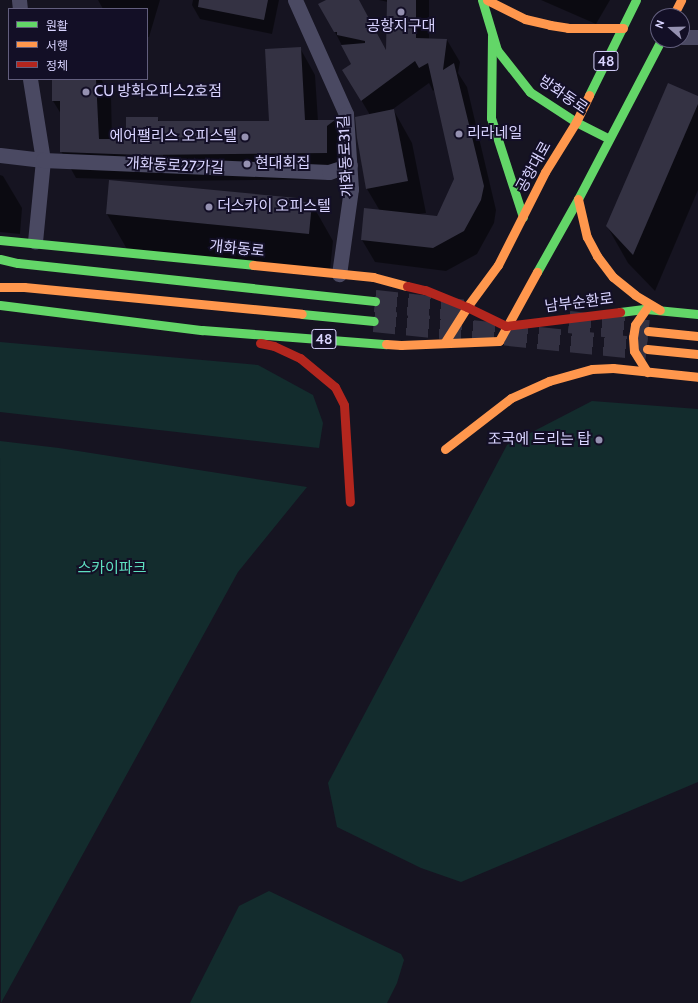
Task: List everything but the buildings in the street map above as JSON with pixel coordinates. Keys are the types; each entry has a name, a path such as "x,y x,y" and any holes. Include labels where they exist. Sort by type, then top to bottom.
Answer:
{"main road":[{"name":"방화동로","path":"482,0 497,50 530,92 576,122 608,138"},
{"path":"487,0 525,19 550,26 568,28 623,28"},
{"name":"공항대로","path":"446,342 467,307 498,265 545,172 576,122 636,0"},
{"path":"492,36 491,118 523,217"},
{"name":"48","path":"0,305 202,330 401,345 498,341 578,199 608,138 657,48"},
{"path":"578,199 587,237 597,256 613,278 635,295 660,310"},
{"name":"개화동로","path":"0,240 35,242 373,278 425,290 467,307"},
{"path":"0,260 375,301"},
{"path":"364,342 374,329 382,297 373,278"},
{"path":"0,287 24,287 374,329"},
{"path":"467,307 506,326"},
{"path":"646,309 635,325 633,337 634,351 647,372"},
{"name":"남부순환로","path":"506,326 646,309 698,314"},
{"path":"202,330 274,346 300,358 335,387 344,405 350,502"},
{"path":"648,331 698,336"},
{"path":"647,349 698,354"},
{"path":"445,449 511,398 549,381 592,369 613,368 698,377"}],"street":[{"name":"개화동로31길","path":"295,0 346,114 351,189 339,274"},
{"path":"30,80 42,160 35,242"},
{"name":"개화동로27가길","path":"0,155 42,160 329,172 350,165"}],"green space":[{"path":"0,342 258,365 313,395 323,423 319,448 0,412"},
{"path":"592,401 698,409 698,782 461,882 421,868 337,827 328,783 507,445"},
{"name":"스카이파크","path":"0,441 59,448 307,487 238,572 1,1003"},
{"path":"269,891 401,954 404,960 397,983 387,1003 190,1003 239,906"}],"tunnel":[{"path":"375,301 469,311"},
{"path":"374,321 647,349"},
{"path":"569,322 648,331"}],"traffic: fast":[{"path":"482,0 497,50 530,92 576,122 608,138"},
{"path":"589,95 636,0"},
{"path":"492,36 491,118 523,217"},
{"path":"537,272 578,199 657,48"},
{"path":"0,240 253,265"},
{"path":"0,259 18,263 375,301"},
{"path":"0,305 202,330 386,344"},
{"path":"620,312 646,309 698,314"},
{"path":"302,314 374,321"}],"traffic: slow":[{"path":"487,0 525,19 550,25 568,28 623,28"},
{"path":"677,8 681,0"},
{"path":"445,342 467,307 498,265 545,172 576,122 589,95"},
{"path":"578,199 587,237 597,256 613,277 635,295 660,310"},
{"path":"253,265 373,277 407,286"},
{"path":"386,344 401,345 499,341 537,272"},
{"path":"0,287 24,287 302,314"},
{"path":"646,309 635,325 633,337 634,351 647,372"},
{"path":"648,331 698,336"},
{"path":"647,349 698,354"},
{"path":"445,449 511,398 549,381 592,369 613,368 698,377"}],"traffic: jam":[{"path":"407,286 425,290 467,307 506,326 620,312"},
{"path":"260,343 274,346 300,358 335,387 344,405 350,502"}],"place":[{"name":"공항지구대","path":"401,12"},
{"name":"CU 방화오피스2호점","path":"86,92"},
{"name":"리라네일","path":"459,134"},
{"name":"에어팰리스 오피스텔","path":"245,137"},
{"name":"현대회집","path":"247,164"},
{"name":"더스카이 오피스텔","path":"209,207"},
{"name":"조국에 드리는 탑","path":"599,440"}]}
